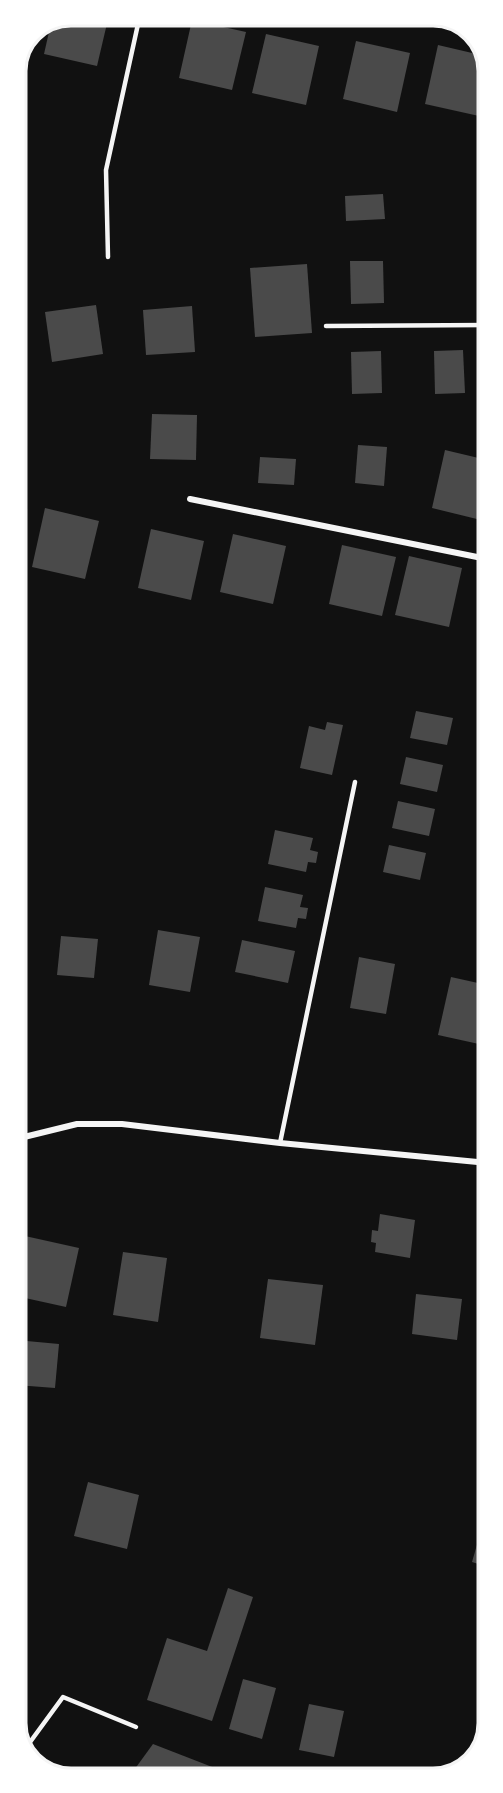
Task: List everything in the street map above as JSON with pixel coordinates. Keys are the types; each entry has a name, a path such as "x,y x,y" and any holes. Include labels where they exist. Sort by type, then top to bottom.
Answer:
{"street":[{"path":"190,499 478,557"},
{"path":"26,1137 77,1124 122,1124 280,1143 478,1162"}],"lane":[{"path":"108,257 106,170 138,26"},
{"path":"326,326 478,325"},
{"path":"280,1143 355,782"},
{"path":"30,1742 63,1697 136,1727"}],"building":[{"path":"62,26 106,26 97,66 44,54 49,31 53,29"},
{"path":"191,26 219,26 246,32 232,90 179,78"},
{"path":"266,34 319,46 306,105 252,93"},
{"path":"356,41 410,53 397,112 343,99"},
{"path":"438,45 474,53 478,71 478,116 425,104"},
{"path":"383,194 385,219 346,221 345,196"},
{"path":"350,261 383,261 384,303 351,304"},
{"path":"307,264 312,333 255,337 250,268"},
{"path":"96,305 103,354 52,362 45,312"},
{"path":"192,306 195,352 146,355 143,310"},
{"path":"463,350 465,393 435,394 434,351"},
{"path":"381,351 382,393 352,394 351,352"},
{"path":"152,414 197,415 196,460 150,459"},
{"path":"358,445 387,447 384,486 355,483"},
{"path":"445,450 478,458 478,519 432,508"},
{"path":"260,457 296,459 294,485 258,483"},
{"path":"45,508 99,521 85,579 32,567"},
{"path":"151,529 204,541 191,600 138,588"},
{"path":"233,534 286,546 273,604 220,592"},
{"path":"342,545 396,557 382,616 329,604"},
{"path":"409,556 462,568 449,627 395,615"},
{"path":"416,711 453,718 447,745 410,738"},
{"path":"327,722 343,725 332,775 300,768 309,726 325,730"},
{"path":"406,757 443,765 437,792 400,784"},
{"path":"398,801 435,809 429,836 392,828"},
{"path":"275,830 313,838 310,850 318,852 316,863 308,862 306,872 268,864"},
{"path":"389,845 426,853 420,880 383,872"},
{"path":"265,887 303,895 300,907 308,908 306,919 298,918 296,928 258,921"},
{"path":"158,930 200,937 190,992 149,985"},
{"path":"61,936 98,939 94,978 57,975"},
{"path":"242,940 295,951 288,983 235,972"},
{"path":"359,957 395,964 386,1014 350,1008"},
{"path":"451,977 478,983 478,1044 438,1035"},
{"path":"380,1214 415,1220 410,1258 375,1252 376,1243 371,1242 372,1230 378,1231"},
{"path":"26,1236 79,1248 66,1307 26,1298"},
{"path":"123,1252 167,1258 158,1322 113,1315"},
{"path":"268,1279 323,1285 315,1345 260,1338"},
{"path":"416,1294 462,1299 457,1340 412,1334"},
{"path":"26,1341 59,1344 55,1388 26,1386"},
{"path":"88,1482 139,1495 127,1549 74,1536"},
{"path":"478,1541 478,1564 472,1562"},
{"path":"228,1588 253,1597 212,1721 147,1700 167,1638 207,1651"},
{"path":"243,1679 276,1688 262,1739 229,1729"},
{"path":"309,1704 344,1711 334,1757 299,1750"},
{"path":"153,1744 213,1767 136,1767"}]}
